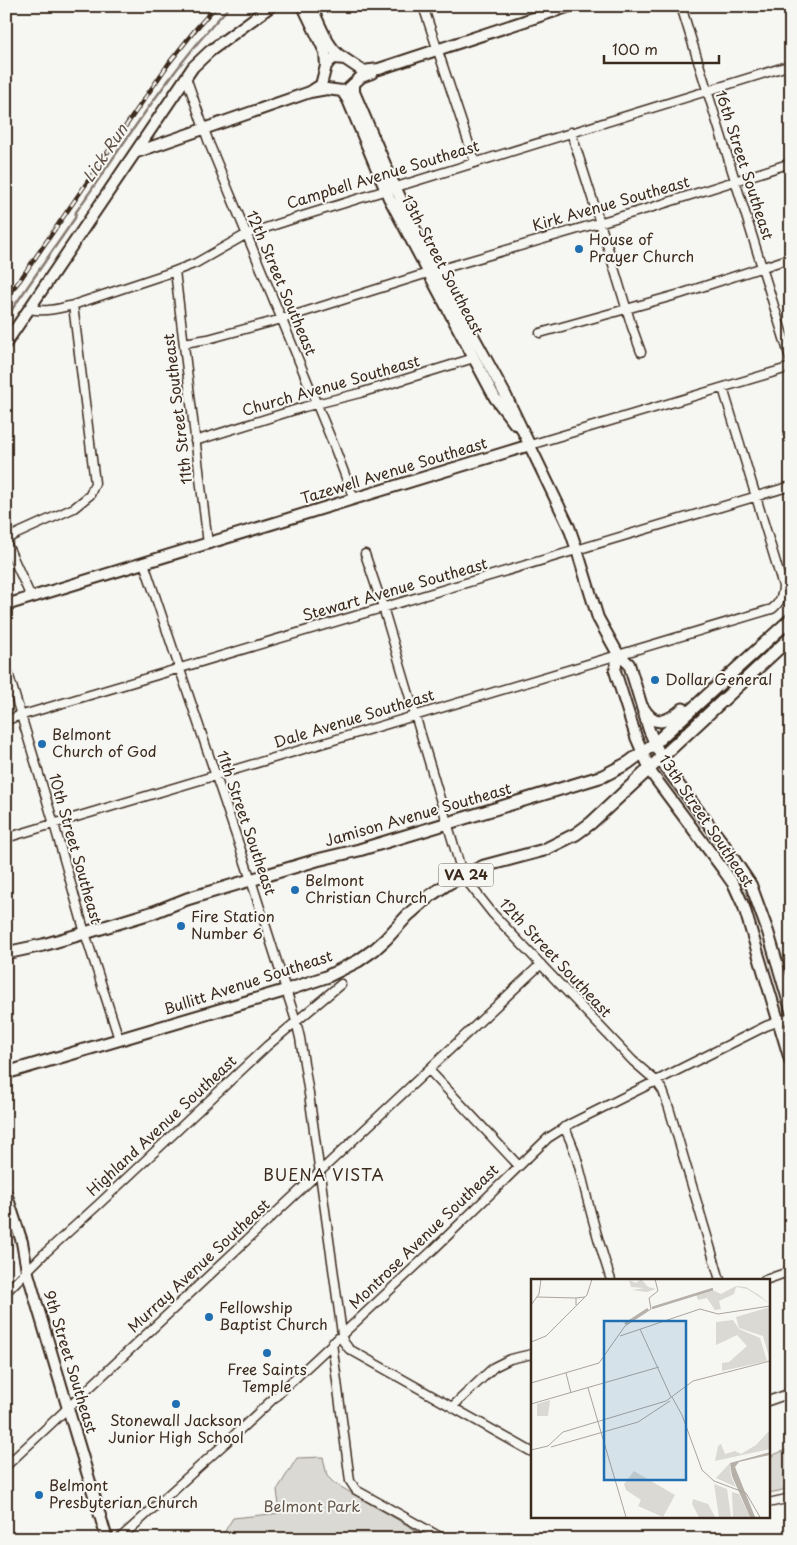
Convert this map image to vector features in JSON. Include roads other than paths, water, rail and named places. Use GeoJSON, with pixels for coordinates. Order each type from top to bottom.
{"type":"FeatureCollection","features":[{"type":"Feature","properties":{"kind":"main road","name":"Jamison Avenue Southeast"},"geometry":{"type":"LineString","coordinates":[[6,954],[85,933],[317,860],[360,850],[604,776],[643,753],[655,743],[791,619]]}},
{"type":"Feature","properties":{"kind":"main road","name":"VA 24"},"geometry":{"type":"LineString","coordinates":[[650,768],[791,637]]}},
{"type":"Feature","properties":{"kind":"main road"},"geometry":{"type":"LineString","coordinates":[[642,708],[650,718],[665,721],[675,716],[691,701],[710,694]]}},
{"type":"Feature","properties":{"kind":"main road","name":"Bullitt Avenue Southeast"},"geometry":{"type":"LineString","coordinates":[[6,1073],[326,977],[358,961],[375,949],[431,895],[449,882],[484,866],[544,850],[576,834],[650,768]]}},
{"type":"Feature","properties":{"kind":"street"},"geometry":{"type":"LineString","coordinates":[[6,343],[193,67],[210,50],[271,6]]}},
{"type":"Feature","properties":{"kind":"street"},"geometry":{"type":"LineString","coordinates":[[303,6],[324,52],[327,84],[337,90]]}},
{"type":"Feature","properties":{"kind":"street"},"geometry":{"type":"LineString","coordinates":[[311,6],[334,52],[363,71],[379,69]]}},
{"type":"Feature","properties":{"kind":"street"},"geometry":{"type":"LineString","coordinates":[[424,6],[475,162]]}},
{"type":"Feature","properties":{"kind":"street"},"geometry":{"type":"LineString","coordinates":[[137,152],[310,92],[327,88],[337,90],[351,88],[361,77],[379,69],[570,6]]}},
{"type":"Feature","properties":{"kind":"street","name":"16th Street Southeast"},"geometry":{"type":"LineString","coordinates":[[681,6],[791,361]]}},
{"type":"Feature","properties":{"kind":"street"},"geometry":{"type":"LineString","coordinates":[[310,92],[321,85],[325,70],[334,58],[350,61],[357,69],[355,83]]}},
{"type":"Feature","properties":{"kind":"street","name":"Campbell Avenue Southeast"},"geometry":{"type":"LineString","coordinates":[[29,309],[46,311],[73,305],[175,271],[196,262],[247,234],[390,188],[791,65]]}},
{"type":"Feature","properties":{"kind":"street","name":"12th Street Southeast"},"geometry":{"type":"LineString","coordinates":[[186,78],[208,142],[317,404],[354,499]]}},
{"type":"Feature","properties":{"kind":"street","name":"13th Street Southeast"},"geometry":{"type":"LineString","coordinates":[[355,83],[356,96],[390,188]]}},
{"type":"Feature","properties":{"kind":"street","name":"13th Street Southeast"},"geometry":{"type":"LineString","coordinates":[[337,90],[348,100],[495,398],[530,445]]}},
{"type":"Feature","properties":{"kind":"street"},"geometry":{"type":"LineString","coordinates":[[571,132],[641,352]]}},
{"type":"Feature","properties":{"kind":"street","name":"Kirk Avenue Southeast"},"geometry":{"type":"LineString","coordinates":[[184,343],[208,339],[282,319],[433,271],[735,181],[791,162]]}},
{"type":"Feature","properties":{"kind":"street"},"geometry":{"type":"LineString","coordinates":[[540,333],[680,294],[791,258]]}},
{"type":"Feature","properties":{"kind":"street","name":"11th Street Southeast"},"geometry":{"type":"LineString","coordinates":[[175,271],[208,544]]}},
{"type":"Feature","properties":{"kind":"street","name":"13th Street Southeast"},"geometry":{"type":"LineString","coordinates":[[433,271],[506,394],[530,445],[568,527],[598,618],[618,654],[629,664],[649,730],[666,768],[724,843],[751,886],[768,932],[791,1010]]}},
{"type":"Feature","properties":{"kind":"street"},"geometry":{"type":"LineString","coordinates":[[31,598],[6,542],[12,536],[74,508],[90,495],[95,483],[73,305]]}},
{"type":"Feature","properties":{"kind":"street","name":"Church Avenue Southeast"},"geometry":{"type":"LineString","coordinates":[[195,440],[474,358]]}},
{"type":"Feature","properties":{"kind":"street","name":"Tazewell Avenue Southeast"},"geometry":{"type":"LineString","coordinates":[[6,605],[791,367]]}},
{"type":"Feature","properties":{"kind":"street"},"geometry":{"type":"LineString","coordinates":[[723,388],[755,496]]}},
{"type":"Feature","properties":{"kind":"street","name":"Stewart Avenue Southeast"},"geometry":{"type":"LineString","coordinates":[[6,720],[791,486]]}},
{"type":"Feature","properties":{"kind":"street","name":"Dale Avenue Southeast"},"geometry":{"type":"LineString","coordinates":[[6,838],[768,610],[776,605],[780,599],[783,586],[755,496]]}},
{"type":"Feature","properties":{"kind":"street","name":"12th Street Southeast"},"geometry":{"type":"LineString","coordinates":[[365,554],[416,716],[463,876],[493,914],[633,1061],[656,1081],[663,1091],[720,1279]]}},
{"type":"Feature","properties":{"kind":"street","name":"11th Street Southeast"},"geometry":{"type":"LineString","coordinates":[[144,563],[251,880],[296,1021],[302,1047],[342,1334]]}},
{"type":"Feature","properties":{"kind":"street","name":"13th Street Southeast"},"geometry":{"type":"LineString","coordinates":[[618,654],[615,671],[636,738],[652,774],[734,885],[744,907],[791,1063]]}},
{"type":"Feature","properties":{"kind":"street","name":"10th Street Southeast"},"geometry":{"type":"LineString","coordinates":[[6,666],[85,933],[119,1039]]}},
{"type":"Feature","properties":{"kind":"street","name":"Murray Avenue Southeast"},"geometry":{"type":"LineString","coordinates":[[6,1466],[541,964]]}},
{"type":"Feature","properties":{"kind":"street","name":"Highland Avenue Southeast"},"geometry":{"type":"LineString","coordinates":[[6,1292],[27,1270],[267,1046],[341,984]]}},
{"type":"Feature","properties":{"kind":"street","name":"Montrose Avenue Southeast"},"geometry":{"type":"LineString","coordinates":[[119,1539],[231,1438],[434,1249],[537,1148],[564,1128],[766,1026],[791,1018]]}},
{"type":"Feature","properties":{"kind":"street"},"geometry":{"type":"LineString","coordinates":[[429,1070],[519,1166]]}},
{"type":"Feature","properties":{"kind":"street"},"geometry":{"type":"LineString","coordinates":[[564,1128],[570,1138],[611,1279]]}},
{"type":"Feature","properties":{"kind":"street","name":"9th Street Southeast"},"geometry":{"type":"LineString","coordinates":[[7,1196],[22,1242],[27,1270],[107,1539]]}},
{"type":"Feature","properties":{"kind":"street"},"geometry":{"type":"LineString","coordinates":[[768,1279],[791,1271]]}},
{"type":"Feature","properties":{"kind":"street"},"geometry":{"type":"LineString","coordinates":[[342,1334],[349,1349],[531,1451]]}},
{"type":"Feature","properties":{"kind":"street"},"geometry":{"type":"LineString","coordinates":[[332,1343],[350,1481],[356,1490],[444,1539]]}},
{"type":"Feature","properties":{"kind":"street"},"geometry":{"type":"LineString","coordinates":[[452,1407],[501,1362],[531,1354]]}},
{"type":"Feature","properties":{"kind":"street"},"geometry":{"type":"LineString","coordinates":[[770,1400],[791,1393]]}},
{"type":"Feature","properties":{"kind":"street"},"geometry":{"type":"LineString","coordinates":[[770,1503],[791,1498]]}},
{"type":"Feature","properties":{"kind":"waterway","name":"Lick Run"},"geometry":{"type":"LineString","coordinates":[[6,318],[149,106],[208,30],[230,6]]}},
{"type":"Feature","properties":{"kind":"railway"},"geometry":{"type":"LineString","coordinates":[[6,297],[20,280],[169,63],[216,6]]}},
{"type":"Feature","properties":{"kind":"place","name":"House of Prayer Church"},"geometry":{"type":"Point","coordinates":[579,249]}},
{"type":"Feature","properties":{"kind":"place","name":"Dollar General"},"geometry":{"type":"Point","coordinates":[655,680]}},
{"type":"Feature","properties":{"kind":"place","name":"Belmont Church of God"},"geometry":{"type":"Point","coordinates":[42,744]}},
{"type":"Feature","properties":{"kind":"place","name":"Belmont Christian Church"},"geometry":{"type":"Point","coordinates":[295,890]}},
{"type":"Feature","properties":{"kind":"place","name":"Fire Station Number 6"},"geometry":{"type":"Point","coordinates":[181,926]}},
{"type":"Feature","properties":{"kind":"place","name":"Fellowship Baptist Church"},"geometry":{"type":"Point","coordinates":[209,1317]}},
{"type":"Feature","properties":{"kind":"place","name":"Free Saints Temple"},"geometry":{"type":"Point","coordinates":[267,1353]}},
{"type":"Feature","properties":{"kind":"place","name":"Stonewall Jackson Junior High School"},"geometry":{"type":"Point","coordinates":[176,1404]}},
{"type":"Feature","properties":{"kind":"place","name":"Belmont Presbyterian Church"},"geometry":{"type":"Point","coordinates":[39,1495]}},
{"type":"Feature","properties":{"kind":"district","name":"BUENA VISTA"},"geometry":{"type":"Point","coordinates":[324,1175]}},
{"type":"Feature","properties":{"kind":"park label","name":"Belmont Park"},"geometry":{"type":"Point","coordinates":[312,1507]}}]}
